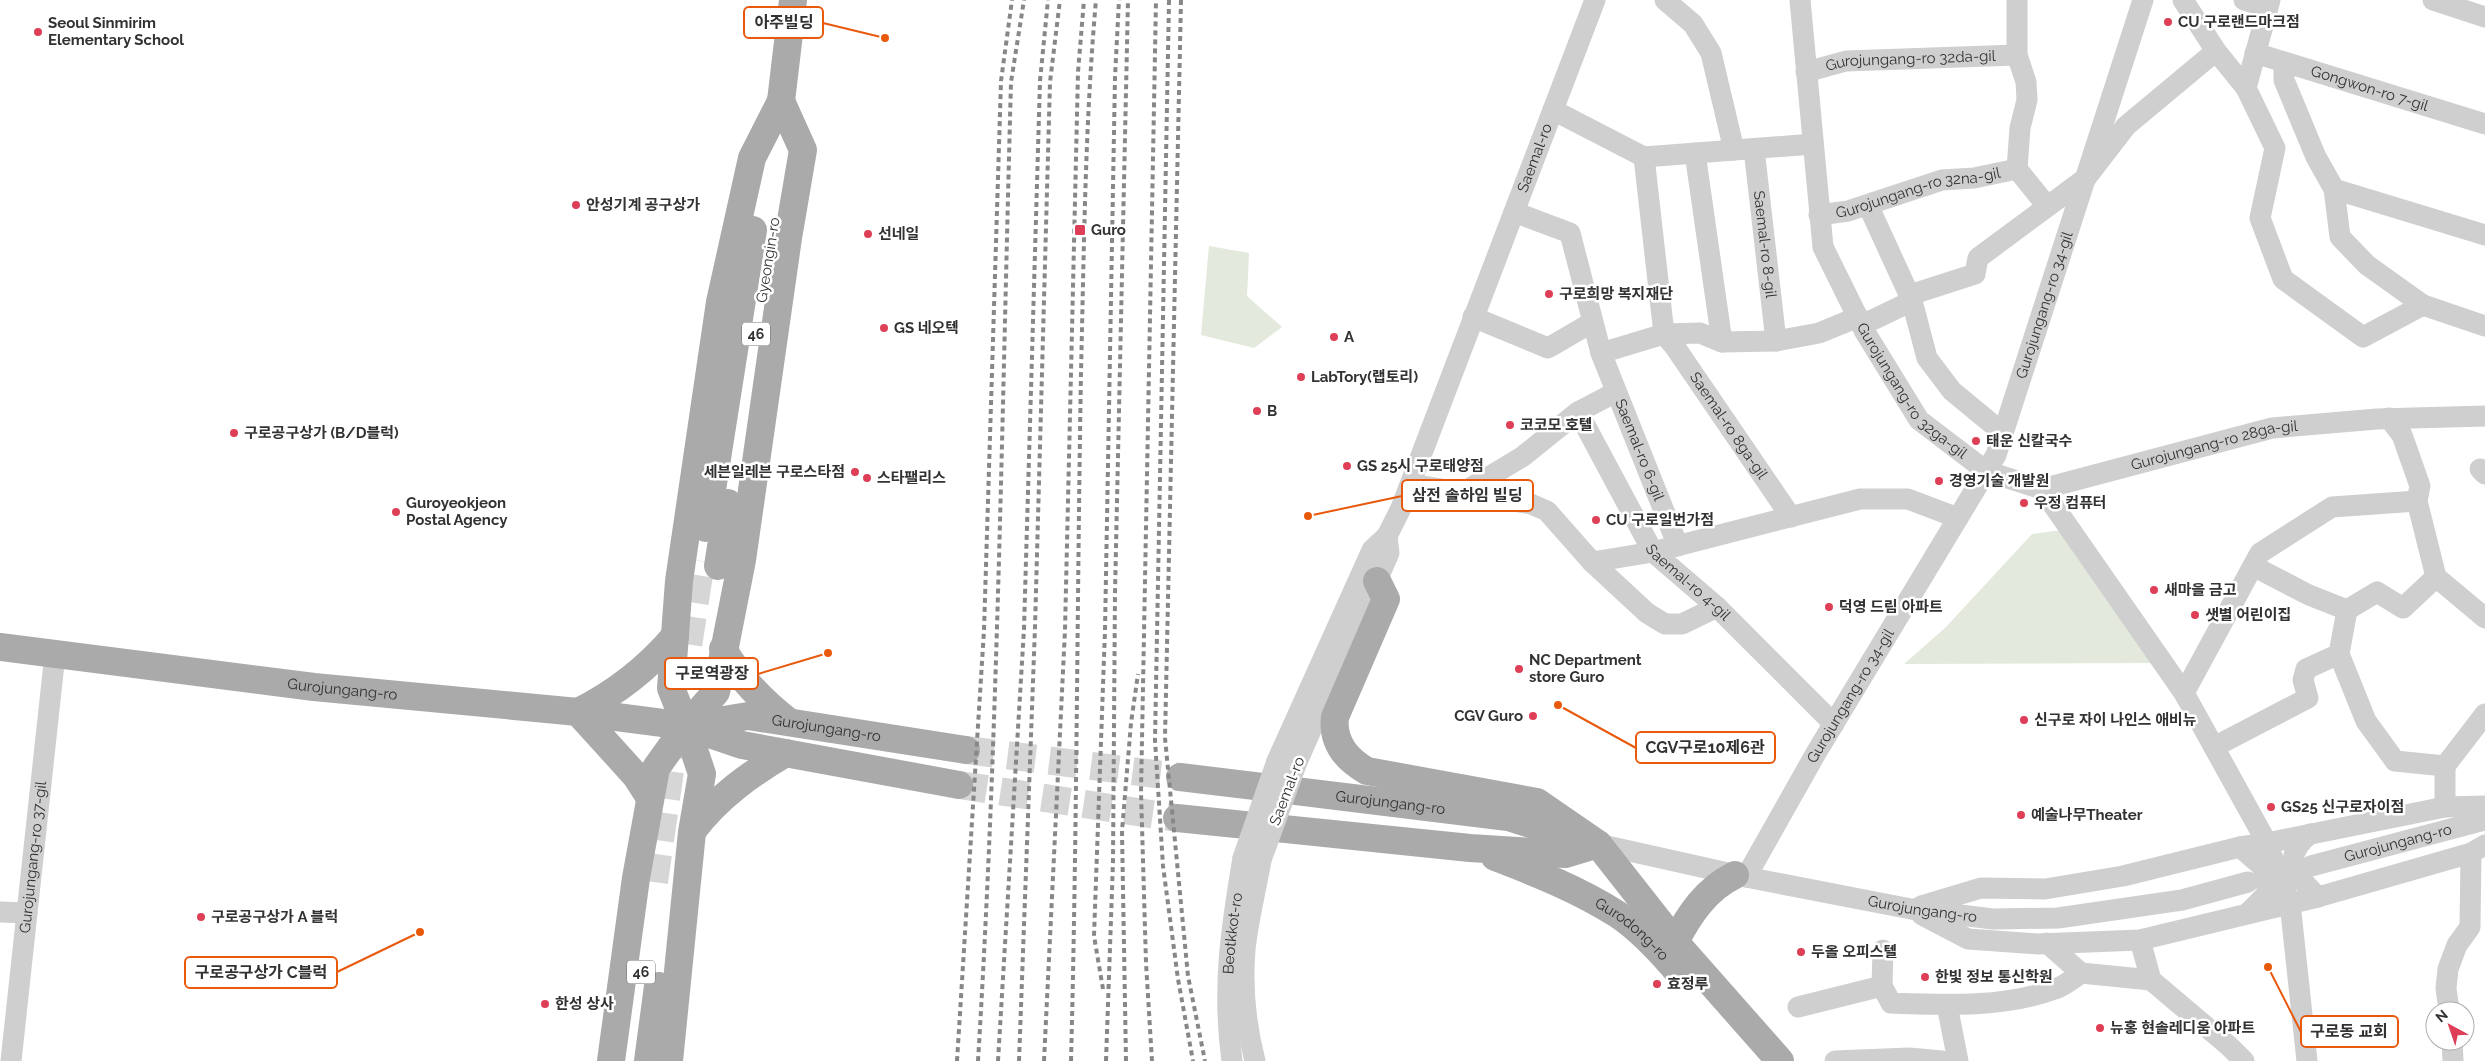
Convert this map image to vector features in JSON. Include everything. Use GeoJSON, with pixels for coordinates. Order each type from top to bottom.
{"type":"FeatureCollection","features":[{"type":"Feature","properties":{"kind":"main road","name":"Gyeongin-ro"},"geometry":{"type":"LineString","coordinates":[[709,563],[784,164],[781,101],[793,0]]}},
{"type":"Feature","properties":{"kind":"main road"},"geometry":{"type":"LineString","coordinates":[[611,1061],[636,878],[656,768],[686,726],[716,692],[742,560],[788,238],[803,150],[781,101]]}},
{"type":"Feature","properties":{"kind":"main road"},"geometry":{"type":"LineString","coordinates":[[669,1061],[692,832],[702,774],[671,688],[679,581],[720,302],[752,158],[781,101]]}},
{"type":"Feature","properties":{"kind":"main road","name":"Gurodong-ro"},"geometry":{"type":"LineString","coordinates":[[1377,581],[1386,599],[1335,717],[1335,735],[1347,756],[1367,771],[1537,802],[1598,844],[1662,936],[1756,1061]]}},
{"type":"Feature","properties":{"kind":"main road"},"geometry":{"type":"LineString","coordinates":[[650,798],[636,776],[578,712],[598,702],[638,675],[653,662],[675,636]]}},
{"type":"Feature","properties":{"kind":"main road","name":"Gurojungang-ro"},"geometry":{"type":"LineString","coordinates":[[0,647],[314,687],[578,712],[686,726],[742,745],[959,785]]}},
{"type":"Feature","properties":{"kind":"main road"},"geometry":{"type":"LineString","coordinates":[[723,649],[734,667],[759,697],[790,723]]}},
{"type":"Feature","properties":{"kind":"main road","name":"Gurojungang-ro"},"geometry":{"type":"LineString","coordinates":[[686,726],[748,716],[966,750]]}},
{"type":"Feature","properties":{"kind":"main road"},"geometry":{"type":"LineString","coordinates":[[692,832],[708,810],[727,793],[752,773],[786,753]]}},
{"type":"Feature","properties":{"kind":"main road","name":"Gurojungang-ro"},"geometry":{"type":"LineString","coordinates":[[1180,777],[1508,818],[1598,844]]}},
{"type":"Feature","properties":{"kind":"main road","name":"Gurojungang-ro"},"geometry":{"type":"LineString","coordinates":[[1177,818],[1470,848],[1565,854],[1598,844]]}},
{"type":"Feature","properties":{"kind":"main road","name":"Gurodong-ro"},"geometry":{"type":"LineString","coordinates":[[1470,848],[1545,877],[1662,936],[1780,1061]]}},
{"type":"Feature","properties":{"kind":"main road"},"geometry":{"type":"LineString","coordinates":[[1662,936],[1697,906],[1710,892],[1740,876]]}},
{"type":"Feature","properties":{"kind":"main road","name":"46"},"geometry":{"type":"LineString","coordinates":[[628,1061],[662,884],[648,1061]]}},
{"type":"Feature","properties":{"kind":"street","name":"Saemal-ro"},"geometry":{"type":"LineString","coordinates":[[1255,1061],[1250,1043],[1245,951],[1252,859],[1287,762],[1372,550],[1386,536],[1411,484],[1595,0]]}},
{"type":"Feature","properties":{"kind":"street"},"geometry":{"type":"LineString","coordinates":[[1665,0],[1693,24],[1711,53],[1744,149]]}},
{"type":"Feature","properties":{"kind":"street","name":"Gurojungang-ro 32ga-gil"},"geometry":{"type":"LineString","coordinates":[[1800,0],[1823,247],[1860,321],[1919,420],[1986,471],[2042,490]]}},
{"type":"Feature","properties":{"kind":"street","name":"Gurojungang-ro 32na-gil"},"geometry":{"type":"LineString","coordinates":[[2016,0],[2017,55],[2026,82],[2027,100],[2020,128],[2017,169],[2047,206]]}},
{"type":"Feature","properties":{"kind":"street","name":"Gurojungang-ro 34-gil"},"geometry":{"type":"LineString","coordinates":[[1740,876],[1996,455],[2143,0]]}},
{"type":"Feature","properties":{"kind":"street"},"geometry":{"type":"LineString","coordinates":[[2183,0],[2216,51],[2246,88],[2275,148],[2260,218],[2283,279],[2363,337],[2423,305]]}},
{"type":"Feature","properties":{"kind":"street"},"geometry":{"type":"LineString","coordinates":[[2244,0],[2269,4],[2246,88]]}},
{"type":"Feature","properties":{"kind":"street"},"geometry":{"type":"LineString","coordinates":[[2433,0],[2485,17]]}},
{"type":"Feature","properties":{"kind":"street","name":"Gurojungang-ro 34-gil"},"geometry":{"type":"LineString","coordinates":[[1860,321],[1912,301],[1916,293],[1974,274],[1978,258],[2086,178],[2126,126],[2216,51]]}},
{"type":"Feature","properties":{"kind":"street","name":"Gongwon-ro 7-gil"},"geometry":{"type":"LineString","coordinates":[[2255,53],[2485,124]]}},
{"type":"Feature","properties":{"kind":"street","name":"Gurojungang-ro 32da-gil"},"geometry":{"type":"LineString","coordinates":[[1806,72],[1846,61],[2017,55]]}},
{"type":"Feature","properties":{"kind":"street"},"geometry":{"type":"LineString","coordinates":[[2284,62],[2284,80],[2316,157],[2334,189],[2340,237],[2367,265],[2423,305],[2485,326]]}},
{"type":"Feature","properties":{"kind":"street"},"geometry":{"type":"LineString","coordinates":[[1553,110],[1644,157],[1812,144]]}},
{"type":"Feature","properties":{"kind":"street","name":"Saemal-ro 8-gil"},"geometry":{"type":"LineString","coordinates":[[1744,149],[1776,341]]}},
{"type":"Feature","properties":{"kind":"street"},"geometry":{"type":"LineString","coordinates":[[1696,153],[1722,342]]}},
{"type":"Feature","properties":{"kind":"street","name":"Saemal-ro 8ga-gil"},"geometry":{"type":"LineString","coordinates":[[1644,157],[1664,334],[1791,517]]}},
{"type":"Feature","properties":{"kind":"street","name":"Gurojungang-ro 32na-gil"},"geometry":{"type":"LineString","coordinates":[[1819,216],[1848,211],[1942,180],[1974,178],[2017,169]]}},
{"type":"Feature","properties":{"kind":"street"},"geometry":{"type":"LineString","coordinates":[[2334,189],[2485,235]]}},
{"type":"Feature","properties":{"kind":"street"},"geometry":{"type":"LineString","coordinates":[[1868,204],[1912,301],[1927,358],[1952,391],[2003,433]]}},
{"type":"Feature","properties":{"kind":"street","name":"Saemal-ro 6-gil"},"geometry":{"type":"LineString","coordinates":[[1514,212],[1570,233],[1591,323],[1601,353],[1678,546]]}},
{"type":"Feature","properties":{"kind":"street"},"geometry":{"type":"LineString","coordinates":[[1473,317],[1548,348],[1591,323]]}},
{"type":"Feature","properties":{"kind":"street"},"geometry":{"type":"LineString","coordinates":[[1601,353],[1632,342],[1664,334],[1700,333],[1722,342],[1776,341],[1819,333],[1860,321]]}},
{"type":"Feature","properties":{"kind":"street"},"geometry":{"type":"LineString","coordinates":[[1462,493],[1522,457],[1578,412],[1616,392]]}},
{"type":"Feature","properties":{"kind":"street","name":"Saemal-ro 4-gil"},"geometry":{"type":"LineString","coordinates":[[1578,412],[1653,552],[1718,607],[1834,724]]}},
{"type":"Feature","properties":{"kind":"street","name":"Gurojungang-ro 28ga-gil"},"geometry":{"type":"LineString","coordinates":[[2042,490],[2272,428],[2389,418],[2485,416]]}},
{"type":"Feature","properties":{"kind":"street"},"geometry":{"type":"LineString","coordinates":[[2389,418],[2402,435],[2420,486],[2417,501],[2436,578],[2485,618]]}},
{"type":"Feature","properties":{"kind":"street"},"geometry":{"type":"LineString","coordinates":[[1411,484],[1531,504],[1547,511],[1592,562],[1647,614],[1665,624],[1682,624],[1718,607]]}},
{"type":"Feature","properties":{"kind":"street"},"geometry":{"type":"LineString","coordinates":[[2042,490],[2184,693],[2267,843],[2290,903],[2307,1061]]}},
{"type":"Feature","properties":{"kind":"street"},"geometry":{"type":"LineString","coordinates":[[1592,562],[1653,552],[1860,499],[1908,500],[1958,518]]}},
{"type":"Feature","properties":{"kind":"street"},"geometry":{"type":"LineString","coordinates":[[2184,693],[2260,553],[2332,507],[2417,501]]}},
{"type":"Feature","properties":{"kind":"street","name":"Saemal-ro"},"geometry":{"type":"LineString","coordinates":[[1258,810],[1287,762],[1377,581],[1389,553],[1386,536]]}},
{"type":"Feature","properties":{"kind":"street"},"geometry":{"type":"LineString","coordinates":[[2253,566],[2308,595],[2347,610]]}},
{"type":"Feature","properties":{"kind":"street"},"geometry":{"type":"LineString","coordinates":[[2436,578],[2403,608],[2377,592],[2347,610],[2339,654],[2366,721],[2396,761],[2445,766]]}},
{"type":"Feature","properties":{"kind":"street","name":"Gurojungang-ro 37-gil"},"geometry":{"type":"LineString","coordinates":[[11,1061],[55,654]]}},
{"type":"Feature","properties":{"kind":"street"},"geometry":{"type":"LineString","coordinates":[[2214,747],[2308,698],[2303,680],[2306,669],[2339,654]]}},
{"type":"Feature","properties":{"kind":"street"},"geometry":{"type":"LineString","coordinates":[[2445,806],[2445,766],[2485,714]]}},
{"type":"Feature","properties":{"kind":"street"},"geometry":{"type":"LineString","coordinates":[[1911,909],[1981,888],[2045,889],[2123,876],[2240,847],[2445,806],[2485,806]]}},
{"type":"Feature","properties":{"kind":"street","name":"Beotkkot-ro"},"geometry":{"type":"LineString","coordinates":[[1232,1061],[1226,1004],[1230,931],[1252,859],[1258,810]]}},
{"type":"Feature","properties":{"kind":"street","name":"Gurojungang-ro"},"geometry":{"type":"LineString","coordinates":[[2311,866],[2485,820]]}},
{"type":"Feature","properties":{"kind":"street"},"geometry":{"type":"LineString","coordinates":[[2310,834],[2298,843],[2293,859],[2298,878],[2318,897]]}},
{"type":"Feature","properties":{"kind":"street","name":"Gurojungang-ro"},"geometry":{"type":"LineString","coordinates":[[1598,844],[1740,876],[1911,909],[1993,919],[2058,918],[2182,900],[2248,882]]}},
{"type":"Feature","properties":{"kind":"street"},"geometry":{"type":"LineString","coordinates":[[2240,847],[2263,867],[2268,893],[2248,913]]}},
{"type":"Feature","properties":{"kind":"street"},"geometry":{"type":"LineString","coordinates":[[1911,909],[1968,940],[2047,944],[2140,940],[2318,897],[2478,849],[2470,927],[2457,944],[2448,969],[2446,988],[2448,1001]]}},
{"type":"Feature","properties":{"kind":"street"},"geometry":{"type":"LineString","coordinates":[[0,912],[27,913]]}},
{"type":"Feature","properties":{"kind":"street"},"geometry":{"type":"LineString","coordinates":[[2140,940],[2151,980],[2244,1061]]}},
{"type":"Feature","properties":{"kind":"street"},"geometry":{"type":"LineString","coordinates":[[2047,944],[2082,974]]}},
{"type":"Feature","properties":{"kind":"street"},"geometry":{"type":"LineString","coordinates":[[1883,950],[1882,986],[1891,1003],[1947,1005],[2022,998],[2056,989],[2082,974],[2151,980]]}},
{"type":"Feature","properties":{"kind":"street"},"geometry":{"type":"LineString","coordinates":[[1798,1007],[1882,986]]}},
{"type":"Feature","properties":{"kind":"street"},"geometry":{"type":"LineString","coordinates":[[1947,1005],[1958,1061]]}},
{"type":"Feature","properties":{"kind":"street"},"geometry":{"type":"LineString","coordinates":[[0,1058],[4,1061]]}},
{"type":"Feature","properties":{"kind":"street"},"geometry":{"type":"LineString","coordinates":[[1835,1061],[1909,1058],[1942,1061]]}},
{"type":"Feature","properties":{"kind":"shaded area"},"geometry":{"type":"Polygon","coordinates":[[[1209,246],[1249,253],[1247,296],[1282,327],[1254,348],[1201,335],[1209,246]]]}},
{"type":"Feature","properties":{"kind":"shaded area"},"geometry":{"type":"Polygon","coordinates":[[[2062,530],[2155,663],[1904,664],[1946,627],[2032,534],[2062,530]]]}},
{"type":"Feature","properties":{"kind":"tunnel"},"geometry":{"type":"LineString","coordinates":[[682,686],[701,561]]}},
{"type":"Feature","properties":{"kind":"tunnel"},"geometry":{"type":"LineString","coordinates":[[654,882],[675,736]]}},
{"type":"Feature","properties":{"kind":"tunnel"},"geometry":{"type":"LineString","coordinates":[[966,750],[1180,777]]}},
{"type":"Feature","properties":{"kind":"tunnel"},"geometry":{"type":"LineString","coordinates":[[959,785],[1177,818]]}},
{"type":"Feature","properties":{"kind":"railway"},"geometry":{"type":"LineString","coordinates":[[957,1061],[984,630],[1001,81],[1012,0]]}},
{"type":"Feature","properties":{"kind":"railway"},"geometry":{"type":"LineString","coordinates":[[978,1061],[995,694],[1011,82],[1024,0]]}},
{"type":"Feature","properties":{"kind":"railway"},"geometry":{"type":"LineString","coordinates":[[998,1061],[1024,629],[1040,81],[1048,0]]}},
{"type":"Feature","properties":{"kind":"railway"},"geometry":{"type":"LineString","coordinates":[[1019,1061],[1035,627],[1050,82],[1060,0]]}},
{"type":"Feature","properties":{"kind":"railway"},"geometry":{"type":"LineString","coordinates":[[1044,1061],[1065,630],[1078,72],[1084,0]]}},
{"type":"Feature","properties":{"kind":"railway"},"geometry":{"type":"LineString","coordinates":[[1071,1061],[1083,280],[1087,140],[1096,0]]}},
{"type":"Feature","properties":{"kind":"railway"},"geometry":{"type":"LineString","coordinates":[[1103,989],[1094,936],[1105,630],[1115,77],[1119,0]]}},
{"type":"Feature","properties":{"kind":"railway"},"geometry":{"type":"LineString","coordinates":[[1106,1061],[1113,862],[1115,593],[1128,0]]}},
{"type":"Feature","properties":{"kind":"railway"},"geometry":{"type":"LineString","coordinates":[[1152,1061],[1146,963],[1141,792],[1156,0]]}},
{"type":"Feature","properties":{"kind":"railway"},"geometry":{"type":"LineString","coordinates":[[1169,0],[1155,740],[1163,866],[1178,979],[1193,1061]]}},
{"type":"Feature","properties":{"kind":"railway"},"geometry":{"type":"LineString","coordinates":[[1181,0],[1165,738],[1188,976],[1205,1061]]}},
{"type":"Feature","properties":{"kind":"railway"},"geometry":{"type":"LineString","coordinates":[[1126,1061],[1122,831],[1131,723],[1138,674]]}},
{"type":"Feature","properties":{"kind":"place","name":"CU 구로랜드마크점"},"geometry":{"type":"Point","coordinates":[2168,22]}},
{"type":"Feature","properties":{"kind":"place","name":"Seoul Sinmirim Elementary School"},"geometry":{"type":"Point","coordinates":[38,32]}},
{"type":"Feature","properties":{"kind":"place","name":"아주빌딩"},"geometry":{"type":"Point","coordinates":[885,38]}},
{"type":"Feature","properties":{"kind":"place","name":"안성기계 공구상가"},"geometry":{"type":"Point","coordinates":[576,205]}},
{"type":"Feature","properties":{"kind":"place","name":"Guro"},"geometry":{"type":"Point","coordinates":[1080,230]}},
{"type":"Feature","properties":{"kind":"place","name":"선네일"},"geometry":{"type":"Point","coordinates":[868,234]}},
{"type":"Feature","properties":{"kind":"place","name":"구로희망 복지재단"},"geometry":{"type":"Point","coordinates":[1549,294]}},
{"type":"Feature","properties":{"kind":"place","name":"GS 네오텍"},"geometry":{"type":"Point","coordinates":[884,328]}},
{"type":"Feature","properties":{"kind":"place","name":"A"},"geometry":{"type":"Point","coordinates":[1334,337]}},
{"type":"Feature","properties":{"kind":"place","name":"LabTory(랩토리)"},"geometry":{"type":"Point","coordinates":[1301,377]}},
{"type":"Feature","properties":{"kind":"place","name":"B"},"geometry":{"type":"Point","coordinates":[1257,411]}},
{"type":"Feature","properties":{"kind":"place","name":"코코모 호텔"},"geometry":{"type":"Point","coordinates":[1510,425]}},
{"type":"Feature","properties":{"kind":"place","name":"구로공구상가 (B/D블럭)"},"geometry":{"type":"Point","coordinates":[234,433]}},
{"type":"Feature","properties":{"kind":"place","name":"태운 신칼국수"},"geometry":{"type":"Point","coordinates":[1976,441]}},
{"type":"Feature","properties":{"kind":"place","name":"GS 25시 구로태양점"},"geometry":{"type":"Point","coordinates":[1347,466]}},
{"type":"Feature","properties":{"kind":"place","name":"세븐일레븐 구로스타점"},"geometry":{"type":"Point","coordinates":[855,472]}},
{"type":"Feature","properties":{"kind":"place","name":"스타팰리스"},"geometry":{"type":"Point","coordinates":[867,478]}},
{"type":"Feature","properties":{"kind":"place","name":"경영기술 개발원"},"geometry":{"type":"Point","coordinates":[1939,481]}},
{"type":"Feature","properties":{"kind":"place","name":"우정 컴퓨터"},"geometry":{"type":"Point","coordinates":[2024,503]}},
{"type":"Feature","properties":{"kind":"place","name":"Guroyeokjeon Postal Agency"},"geometry":{"type":"Point","coordinates":[396,512]}},
{"type":"Feature","properties":{"kind":"place","name":"삼전 솔하임 빌딩"},"geometry":{"type":"Point","coordinates":[1308,516]}},
{"type":"Feature","properties":{"kind":"place","name":"CU 구로일번가점"},"geometry":{"type":"Point","coordinates":[1596,520]}},
{"type":"Feature","properties":{"kind":"place","name":"새마을 금고"},"geometry":{"type":"Point","coordinates":[2154,590]}},
{"type":"Feature","properties":{"kind":"place","name":"덕영 드림 아파트"},"geometry":{"type":"Point","coordinates":[1829,607]}},
{"type":"Feature","properties":{"kind":"place","name":"샛별 어린이집"},"geometry":{"type":"Point","coordinates":[2195,615]}},
{"type":"Feature","properties":{"kind":"place","name":"구로역광장"},"geometry":{"type":"Point","coordinates":[828,653]}},
{"type":"Feature","properties":{"kind":"place","name":"NC Department store Guro"},"geometry":{"type":"Point","coordinates":[1519,669]}},
{"type":"Feature","properties":{"kind":"place","name":"CGV구로10제6관"},"geometry":{"type":"Point","coordinates":[1558,705]}},
{"type":"Feature","properties":{"kind":"place","name":"CGV Guro"},"geometry":{"type":"Point","coordinates":[1533,716]}},
{"type":"Feature","properties":{"kind":"place","name":"신구로 자이 나인스 애비뉴"},"geometry":{"type":"Point","coordinates":[2024,720]}},
{"type":"Feature","properties":{"kind":"place","name":"GS25 신구로자이점"},"geometry":{"type":"Point","coordinates":[2271,807]}},
{"type":"Feature","properties":{"kind":"place","name":"예술나무Theater"},"geometry":{"type":"Point","coordinates":[2021,815]}},
{"type":"Feature","properties":{"kind":"place","name":"구로공구상가 A 블럭"},"geometry":{"type":"Point","coordinates":[201,917]}},
{"type":"Feature","properties":{"kind":"place","name":"구로공구상가 C블럭"},"geometry":{"type":"Point","coordinates":[420,932]}},
{"type":"Feature","properties":{"kind":"place","name":"두올 오피스텔"},"geometry":{"type":"Point","coordinates":[1801,952]}},
{"type":"Feature","properties":{"kind":"place","name":"구로동 교회"},"geometry":{"type":"Point","coordinates":[2268,967]}},
{"type":"Feature","properties":{"kind":"place","name":"한빛 정보 통신학원"},"geometry":{"type":"Point","coordinates":[1925,977]}},
{"type":"Feature","properties":{"kind":"place","name":"효정루"},"geometry":{"type":"Point","coordinates":[1657,984]}},
{"type":"Feature","properties":{"kind":"place","name":"한성 상사"},"geometry":{"type":"Point","coordinates":[545,1004]}},
{"type":"Feature","properties":{"kind":"place","name":"뉴홍 현솔레디움 아파트"},"geometry":{"type":"Point","coordinates":[2100,1028]}}]}
